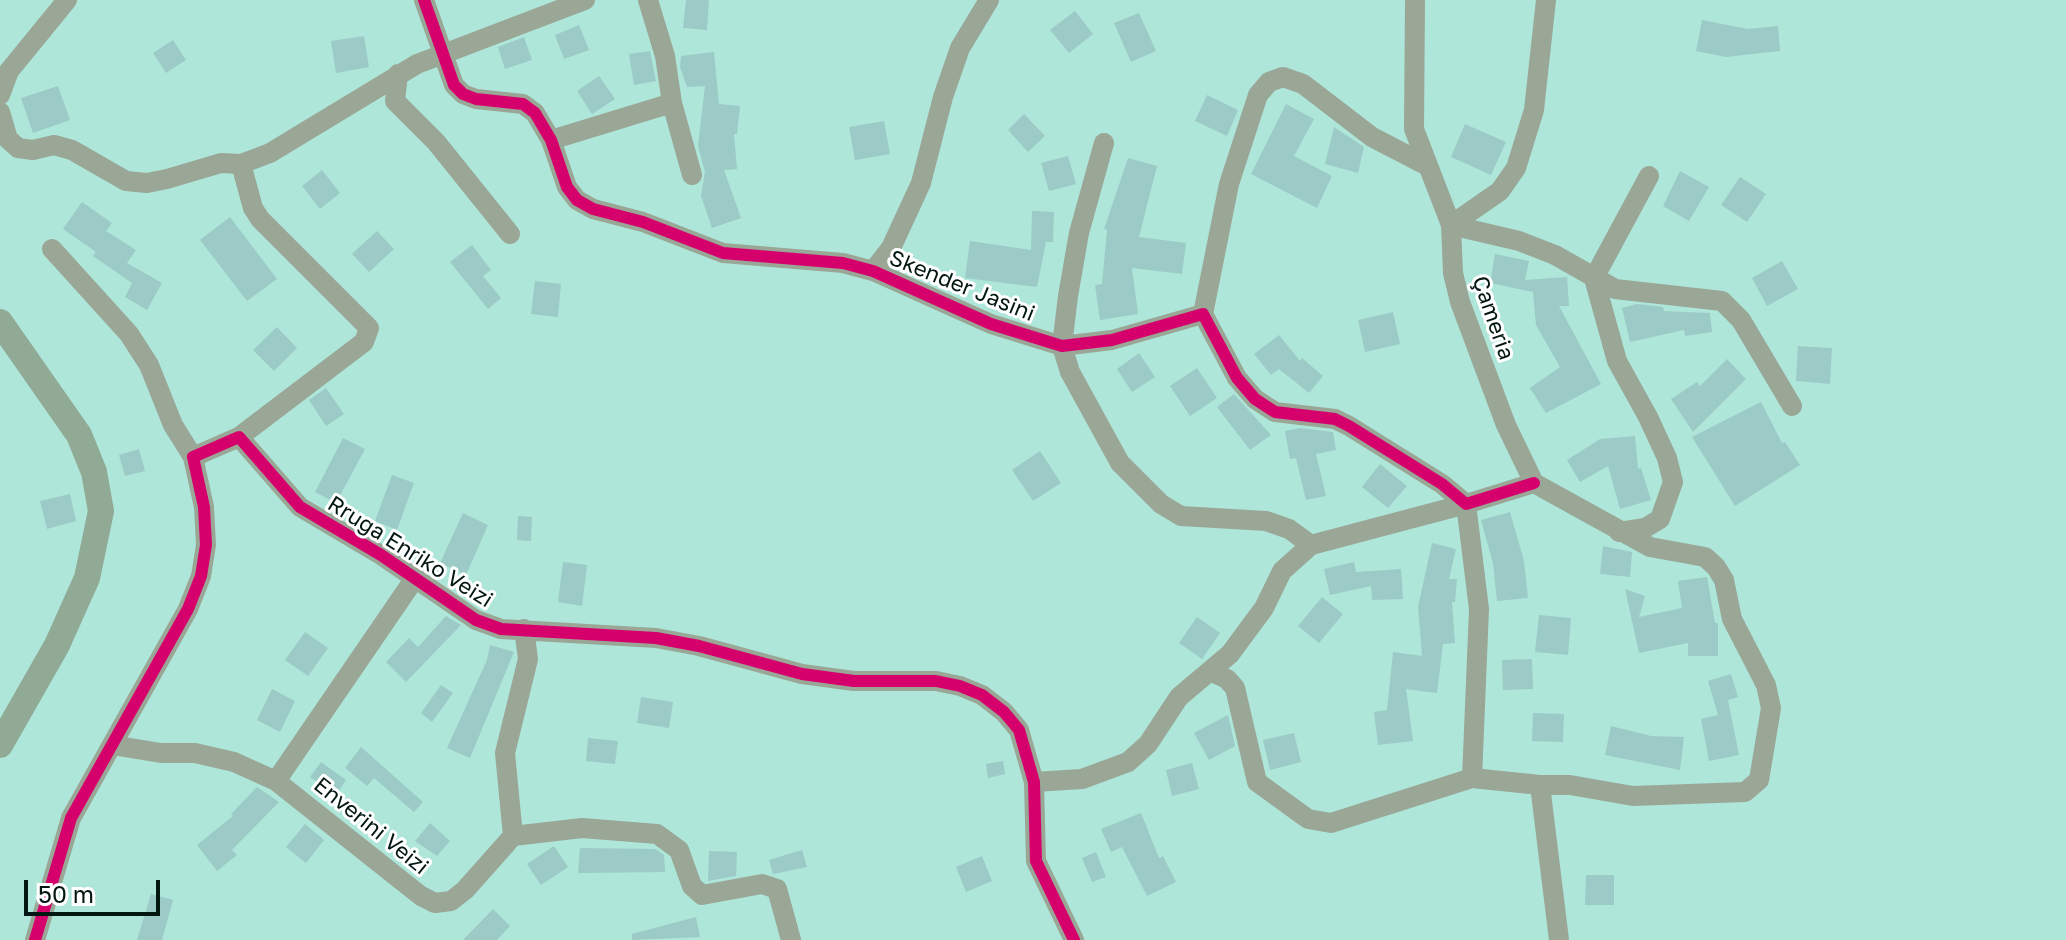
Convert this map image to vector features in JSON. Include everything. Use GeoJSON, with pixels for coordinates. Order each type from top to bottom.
{"type":"FeatureCollection","features":[{"type":"Feature","properties":{"kind":"main road"},"geometry":{"type":"LineString","coordinates":[[0,322],[79,435],[94,472],[101,511],[87,578],[57,645],[0,745]]}},
{"type":"Feature","properties":{"kind":"street"},"geometry":{"type":"LineString","coordinates":[[0,95],[9,71],[67,0]]}},
{"type":"Feature","properties":{"kind":"street","name":"Skender Jasini"},"geometry":{"type":"LineString","coordinates":[[424,0],[454,85],[463,94],[523,104],[535,113],[551,140],[567,187],[577,200],[593,209],[643,222],[723,253],[843,263],[873,271],[991,324],[1062,346],[1112,340],[1203,314]]}},
{"type":"Feature","properties":{"kind":"street"},"geometry":{"type":"LineString","coordinates":[[0,112],[8,139],[18,148],[33,150],[54,145],[72,150],[126,181],[147,183],[221,163],[241,164],[325,122],[375,86],[398,74],[585,0]]}},
{"type":"Feature","properties":{"kind":"street"},"geometry":{"type":"LineString","coordinates":[[648,0],[665,56],[672,103],[692,175]]}},
{"type":"Feature","properties":{"kind":"street"},"geometry":{"type":"LineString","coordinates":[[873,271],[891,248],[921,183],[943,97],[960,48],[989,0]]}},
{"type":"Feature","properties":{"kind":"street"},"geometry":{"type":"LineString","coordinates":[[1415,0],[1412,109],[1426,165],[1451,225]]}},
{"type":"Feature","properties":{"kind":"street"},"geometry":{"type":"LineString","coordinates":[[1451,225],[1500,191],[1516,168],[1534,110],[1546,0]]}},
{"type":"Feature","properties":{"kind":"street"},"geometry":{"type":"LineString","coordinates":[[395,101],[398,74]]}},
{"type":"Feature","properties":{"kind":"street"},"geometry":{"type":"LineString","coordinates":[[1426,165],[1372,137],[1303,84],[1283,77],[1269,82],[1258,95],[1229,184],[1203,314],[1237,378],[1255,399],[1275,412],[1335,419],[1456,493],[1466,504],[1479,609],[1472,778]]}},
{"type":"Feature","properties":{"kind":"street"},"geometry":{"type":"LineString","coordinates":[[375,86],[395,101],[436,142],[510,234]]}},
{"type":"Feature","properties":{"kind":"street"},"geometry":{"type":"LineString","coordinates":[[551,140],[672,103]]}},
{"type":"Feature","properties":{"kind":"street"},"geometry":{"type":"LineString","coordinates":[[1104,143],[1079,233],[1062,346],[1070,372],[1120,463],[1161,504],[1181,516],[1266,521],[1289,529],[1311,545]]}},
{"type":"Feature","properties":{"kind":"street"},"geometry":{"type":"LineString","coordinates":[[193,457],[239,437],[364,342],[369,328],[260,219],[253,208],[241,164]]}},
{"type":"Feature","properties":{"kind":"street"},"geometry":{"type":"LineString","coordinates":[[1619,532],[1645,528],[1660,519],[1673,482],[1661,444],[1613,350],[1594,278],[1649,176]]}},
{"type":"Feature","properties":{"kind":"street"},"geometry":{"type":"LineString","coordinates":[[1451,225],[1519,241],[1555,255],[1594,278],[1631,293],[1722,301],[1741,320],[1792,406]]}},
{"type":"Feature","properties":{"kind":"street","name":"Çameria"},"geometry":{"type":"LineString","coordinates":[[1451,225],[1453,273],[1460,302],[1506,425],[1534,483]]}},
{"type":"Feature","properties":{"kind":"street"},"geometry":{"type":"LineString","coordinates":[[35,940],[71,818],[188,609],[201,576],[206,545],[204,507],[193,457],[173,425],[149,365],[129,334],[52,249]]}},
{"type":"Feature","properties":{"kind":"street","name":"Rruga Enriko Veizi"},"geometry":{"type":"LineString","coordinates":[[239,437],[300,507],[476,620],[501,629],[656,638],[713,649],[802,674],[854,681],[936,681],[982,695],[1019,730],[1034,782],[1036,861],[1074,940]]}},
{"type":"Feature","properties":{"kind":"street"},"geometry":{"type":"LineString","coordinates":[[1034,782],[1082,779],[1128,762],[1148,744],[1179,697],[1212,672],[1264,608],[1282,571],[1311,545],[1534,483],[1650,547],[1705,557],[1724,580],[1737,630],[1770,696],[1759,780],[1745,792],[1633,796],[1570,785],[1472,778],[1331,823],[1308,819],[1257,782],[1235,688],[1227,679],[1212,672]]}},
{"type":"Feature","properties":{"kind":"street"},"geometry":{"type":"LineString","coordinates":[[276,781],[415,578]]}},
{"type":"Feature","properties":{"kind":"street"},"geometry":{"type":"LineString","coordinates":[[524,629],[528,659],[505,753],[513,836],[582,828],[657,834],[679,850],[692,886],[702,895],[762,884],[777,889],[791,940]]}},
{"type":"Feature","properties":{"kind":"street","name":"Enverini Veizi"},"geometry":{"type":"LineString","coordinates":[[112,745],[161,753],[195,753],[234,762],[276,781],[421,896],[435,903],[451,901],[465,890],[513,836]]}},
{"type":"Feature","properties":{"kind":"street"},"geometry":{"type":"LineString","coordinates":[[1540,785],[1559,940]]}},
{"type":"Feature","properties":{"kind":"building"},"geometry":{"type":"Polygon","coordinates":[[[686,0],[709,0],[707,30],[683,28],[686,0]]]}},
{"type":"Feature","properties":{"kind":"building"},"geometry":{"type":"Polygon","coordinates":[[[1075,11],[1093,34],[1069,53],[1050,30],[1075,11]]]}},
{"type":"Feature","properties":{"kind":"building"},"geometry":{"type":"Polygon","coordinates":[[[1139,13],[1156,51],[1131,62],[1114,23],[1139,13]]]}},
{"type":"Feature","properties":{"kind":"building"},"geometry":{"type":"Polygon","coordinates":[[[1702,20],[1748,29],[1778,26],[1780,51],[1726,57],[1696,51],[1702,20]]]}},
{"type":"Feature","properties":{"kind":"building"},"geometry":{"type":"Polygon","coordinates":[[[579,25],[589,50],[564,59],[555,35],[579,25]]]}},
{"type":"Feature","properties":{"kind":"building"},"geometry":{"type":"Polygon","coordinates":[[[364,36],[369,67],[336,73],[331,41],[364,36]]]}},
{"type":"Feature","properties":{"kind":"building"},"geometry":{"type":"Polygon","coordinates":[[[524,37],[532,60],[505,69],[498,47],[524,37]]]}},
{"type":"Feature","properties":{"kind":"building"},"geometry":{"type":"Polygon","coordinates":[[[173,40],[186,60],[166,73],[153,53],[173,40]]]}},
{"type":"Feature","properties":{"kind":"building"},"geometry":{"type":"Polygon","coordinates":[[[650,51],[656,81],[634,85],[629,54],[650,51]]]}},
{"type":"Feature","properties":{"kind":"building"},"geometry":{"type":"Polygon","coordinates":[[[714,52],[719,104],[740,106],[737,134],[734,134],[737,169],[724,170],[741,218],[712,228],[701,196],[705,172],[698,146],[705,86],[687,87],[680,67],[681,56],[714,52]]]}},
{"type":"Feature","properties":{"kind":"building"},"geometry":{"type":"Polygon","coordinates":[[[599,76],[615,99],[592,114],[577,91],[599,76]]]}},
{"type":"Feature","properties":{"kind":"building"},"geometry":{"type":"Polygon","coordinates":[[[58,86],[70,120],[33,133],[21,98],[58,86]]]}},
{"type":"Feature","properties":{"kind":"building"},"geometry":{"type":"Polygon","coordinates":[[[1207,95],[1238,110],[1227,136],[1195,121],[1207,95]]]}},
{"type":"Feature","properties":{"kind":"building"},"geometry":{"type":"Polygon","coordinates":[[[1286,104],[1314,119],[1294,156],[1332,176],[1317,208],[1251,174],[1286,104]]]}},
{"type":"Feature","properties":{"kind":"building"},"geometry":{"type":"Polygon","coordinates":[[[1024,114],[1045,136],[1028,152],[1008,130],[1024,114]]]}},
{"type":"Feature","properties":{"kind":"building"},"geometry":{"type":"Polygon","coordinates":[[[884,121],[890,154],[855,160],[849,127],[884,121]]]}},
{"type":"Feature","properties":{"kind":"building"},"geometry":{"type":"Polygon","coordinates":[[[1465,124],[1506,142],[1491,175],[1451,157],[1465,124]]]}},
{"type":"Feature","properties":{"kind":"building"},"geometry":{"type":"Polygon","coordinates":[[[1334,127],[1364,147],[1358,173],[1325,164],[1334,127]]]}},
{"type":"Feature","properties":{"kind":"building"},"geometry":{"type":"Polygon","coordinates":[[[1068,156],[1076,184],[1049,191],[1041,163],[1068,156]]]}},
{"type":"Feature","properties":{"kind":"building"},"geometry":{"type":"Polygon","coordinates":[[[1128,158],[1157,166],[1139,237],[1186,243],[1182,274],[1132,268],[1138,314],[1100,320],[1095,285],[1102,284],[1107,230],[1104,229],[1128,158]]]}},
{"type":"Feature","properties":{"kind":"building"},"geometry":{"type":"Polygon","coordinates":[[[322,170],[340,193],[320,209],[302,186],[322,170]]]}},
{"type":"Feature","properties":{"kind":"building"},"geometry":{"type":"Polygon","coordinates":[[[1680,171],[1709,187],[1689,221],[1663,206],[1680,171]]]}},
{"type":"Feature","properties":{"kind":"building"},"geometry":{"type":"Polygon","coordinates":[[[1740,177],[1766,194],[1747,222],[1721,205],[1740,177]]]}},
{"type":"Feature","properties":{"kind":"building"},"geometry":{"type":"Polygon","coordinates":[[[82,202],[112,223],[106,231],[136,250],[127,263],[162,283],[147,310],[125,297],[132,283],[93,256],[96,252],[63,229],[82,202]]]}},
{"type":"Feature","properties":{"kind":"building"},"geometry":{"type":"Polygon","coordinates":[[[1032,211],[1054,212],[1053,242],[1046,242],[1037,287],[965,278],[970,241],[1031,250],[1032,211]]]}},
{"type":"Feature","properties":{"kind":"building"},"geometry":{"type":"Polygon","coordinates":[[[230,217],[277,279],[247,301],[200,240],[230,217]]]}},
{"type":"Feature","properties":{"kind":"building"},"geometry":{"type":"Polygon","coordinates":[[[377,231],[394,249],[369,272],[352,254],[377,231]]]}},
{"type":"Feature","properties":{"kind":"building"},"geometry":{"type":"Polygon","coordinates":[[[472,245],[491,270],[483,276],[501,298],[488,309],[450,262],[472,245]]]}},
{"type":"Feature","properties":{"kind":"building"},"geometry":{"type":"Polygon","coordinates":[[[1495,254],[1529,261],[1525,280],[1567,277],[1569,306],[1559,306],[1601,384],[1546,413],[1530,388],[1560,367],[1536,325],[1533,292],[1490,283],[1495,254]]]}},
{"type":"Feature","properties":{"kind":"building"},"geometry":{"type":"Polygon","coordinates":[[[1782,261],[1798,289],[1767,306],[1752,278],[1782,261]]]}},
{"type":"Feature","properties":{"kind":"building"},"geometry":{"type":"Polygon","coordinates":[[[535,281],[561,284],[558,317],[531,314],[535,281]]]}},
{"type":"Feature","properties":{"kind":"building"},"geometry":{"type":"Polygon","coordinates":[[[1637,304],[1663,307],[1664,311],[1710,313],[1712,332],[1685,336],[1684,330],[1630,342],[1622,308],[1637,304]]]}},
{"type":"Feature","properties":{"kind":"building"},"geometry":{"type":"Polygon","coordinates":[[[1393,312],[1400,344],[1365,352],[1358,320],[1393,312]]]}},
{"type":"Feature","properties":{"kind":"building"},"geometry":{"type":"Polygon","coordinates":[[[277,327],[297,348],[274,371],[253,350],[277,327]]]}},
{"type":"Feature","properties":{"kind":"building"},"geometry":{"type":"Polygon","coordinates":[[[1279,335],[1300,361],[1302,358],[1323,376],[1309,393],[1279,369],[1271,375],[1254,354],[1279,335]]]}},
{"type":"Feature","properties":{"kind":"building"},"geometry":{"type":"Polygon","coordinates":[[[1798,346],[1832,348],[1830,384],[1796,381],[1798,346]]]}},
{"type":"Feature","properties":{"kind":"building"},"geometry":{"type":"Polygon","coordinates":[[[1139,353],[1155,377],[1132,392],[1117,369],[1139,353]]]}},
{"type":"Feature","properties":{"kind":"building"},"geometry":{"type":"Polygon","coordinates":[[[1727,359],[1746,379],[1693,432],[1671,399],[1697,382],[1700,386],[1727,359]]]}},
{"type":"Feature","properties":{"kind":"building"},"geometry":{"type":"Polygon","coordinates":[[[1197,368],[1217,398],[1190,416],[1170,386],[1197,368]]]}},
{"type":"Feature","properties":{"kind":"building"},"geometry":{"type":"Polygon","coordinates":[[[326,388],[344,414],[326,426],[309,400],[326,388]]]}},
{"type":"Feature","properties":{"kind":"building"},"geometry":{"type":"Polygon","coordinates":[[[1234,394],[1271,435],[1250,450],[1217,407],[1234,394]]]}},
{"type":"Feature","properties":{"kind":"building"},"geometry":{"type":"Polygon","coordinates":[[[1761,402],[1782,443],[1785,442],[1800,465],[1735,506],[1692,437],[1761,402]]]}},
{"type":"Feature","properties":{"kind":"building"},"geometry":{"type":"Polygon","coordinates":[[[1300,428],[1333,432],[1336,450],[1316,454],[1326,496],[1306,500],[1296,458],[1290,459],[1285,431],[1300,428]]]}},
{"type":"Feature","properties":{"kind":"building"},"geometry":{"type":"Polygon","coordinates":[[[1635,436],[1638,469],[1641,468],[1651,500],[1620,509],[1608,466],[1580,482],[1567,460],[1600,439],[1635,436]]]}},
{"type":"Feature","properties":{"kind":"building"},"geometry":{"type":"Polygon","coordinates":[[[343,438],[365,449],[336,503],[315,492],[343,438]]]}},
{"type":"Feature","properties":{"kind":"building"},"geometry":{"type":"Polygon","coordinates":[[[139,449],[145,471],[125,476],[119,455],[139,449]]]}},
{"type":"Feature","properties":{"kind":"building"},"geometry":{"type":"Polygon","coordinates":[[[1040,451],[1061,483],[1033,501],[1012,470],[1040,451]]]}},
{"type":"Feature","properties":{"kind":"building"},"geometry":{"type":"Polygon","coordinates":[[[1380,464],[1407,486],[1388,508],[1362,487],[1380,464]]]}},
{"type":"Feature","properties":{"kind":"building"},"geometry":{"type":"Polygon","coordinates":[[[392,475],[414,483],[397,530],[375,521],[392,475]]]}},
{"type":"Feature","properties":{"kind":"building"},"geometry":{"type":"Polygon","coordinates":[[[70,494],[76,521],[47,529],[40,501],[70,494]]]}},
{"type":"Feature","properties":{"kind":"building"},"geometry":{"type":"Polygon","coordinates":[[[1510,512],[1524,561],[1528,598],[1497,601],[1493,563],[1481,520],[1510,512]]]}},
{"type":"Feature","properties":{"kind":"building"},"geometry":{"type":"Polygon","coordinates":[[[463,513],[488,525],[466,575],[440,563],[463,513]]]}},
{"type":"Feature","properties":{"kind":"building"},"geometry":{"type":"Polygon","coordinates":[[[518,516],[532,517],[531,541],[517,540],[518,516]]]}},
{"type":"Feature","properties":{"kind":"building"},"geometry":{"type":"Polygon","coordinates":[[[1432,543],[1456,549],[1449,579],[1457,579],[1455,602],[1452,602],[1455,643],[1443,644],[1437,693],[1406,689],[1413,741],[1378,745],[1374,712],[1387,710],[1393,652],[1422,656],[1418,607],[1432,543]]]}},
{"type":"Feature","properties":{"kind":"building"},"geometry":{"type":"Polygon","coordinates":[[[1603,546],[1632,552],[1630,577],[1600,574],[1603,546]]]}},
{"type":"Feature","properties":{"kind":"building"},"geometry":{"type":"Polygon","coordinates":[[[563,562],[587,565],[582,606],[558,602],[563,562]]]}},
{"type":"Feature","properties":{"kind":"building"},"geometry":{"type":"Polygon","coordinates":[[[1354,562],[1356,572],[1401,569],[1403,599],[1372,600],[1371,586],[1330,595],[1324,569],[1354,562]]]}},
{"type":"Feature","properties":{"kind":"building"},"geometry":{"type":"Polygon","coordinates":[[[1707,577],[1715,623],[1718,623],[1718,656],[1688,656],[1688,643],[1639,653],[1625,589],[1645,596],[1639,617],[1682,608],[1678,581],[1707,577]]]}},
{"type":"Feature","properties":{"kind":"building"},"geometry":{"type":"Polygon","coordinates":[[[1322,597],[1343,614],[1319,643],[1298,626],[1322,597]]]}},
{"type":"Feature","properties":{"kind":"building"},"geometry":{"type":"Polygon","coordinates":[[[1539,615],[1571,618],[1568,655],[1535,652],[1539,615]]]}},
{"type":"Feature","properties":{"kind":"building"},"geometry":{"type":"Polygon","coordinates":[[[446,616],[461,625],[406,682],[386,662],[409,638],[418,647],[446,616]]]}},
{"type":"Feature","properties":{"kind":"building"},"geometry":{"type":"Polygon","coordinates":[[[1197,617],[1220,633],[1202,659],[1179,643],[1197,617]]]}},
{"type":"Feature","properties":{"kind":"building"},"geometry":{"type":"Polygon","coordinates":[[[305,632],[328,648],[308,676],[285,660],[305,632]]]}},
{"type":"Feature","properties":{"kind":"building"},"geometry":{"type":"Polygon","coordinates":[[[490,645],[514,652],[470,758],[447,748],[487,660],[490,645]]]}},
{"type":"Feature","properties":{"kind":"building"},"geometry":{"type":"Polygon","coordinates":[[[1532,659],[1533,689],[1503,690],[1502,660],[1532,659]]]}},
{"type":"Feature","properties":{"kind":"building"},"geometry":{"type":"Polygon","coordinates":[[[1731,674],[1738,697],[1728,700],[1739,755],[1709,761],[1701,719],[1718,715],[1708,681],[1731,674]]]}},
{"type":"Feature","properties":{"kind":"building"},"geometry":{"type":"Polygon","coordinates":[[[441,685],[453,693],[432,722],[421,713],[441,685]]]}},
{"type":"Feature","properties":{"kind":"building"},"geometry":{"type":"Polygon","coordinates":[[[272,689],[295,701],[280,732],[257,720],[272,689]]]}},
{"type":"Feature","properties":{"kind":"building"},"geometry":{"type":"Polygon","coordinates":[[[641,697],[673,702],[669,728],[637,723],[641,697]]]}},
{"type":"Feature","properties":{"kind":"building"},"geometry":{"type":"Polygon","coordinates":[[[1533,713],[1564,714],[1563,742],[1532,741],[1533,713]]]}},
{"type":"Feature","properties":{"kind":"building"},"geometry":{"type":"Polygon","coordinates":[[[1228,715],[1235,746],[1209,760],[1194,733],[1228,715]]]}},
{"type":"Feature","properties":{"kind":"building"},"geometry":{"type":"Polygon","coordinates":[[[1611,726],[1651,736],[1684,737],[1680,770],[1605,755],[1611,726]]]}},
{"type":"Feature","properties":{"kind":"building"},"geometry":{"type":"Polygon","coordinates":[[[1294,733],[1301,762],[1270,770],[1263,740],[1294,733]]]}},
{"type":"Feature","properties":{"kind":"building"},"geometry":{"type":"Polygon","coordinates":[[[588,738],[618,741],[615,764],[586,761],[588,738]]]}},
{"type":"Feature","properties":{"kind":"building"},"geometry":{"type":"Polygon","coordinates":[[[361,747],[423,802],[414,812],[374,778],[367,786],[345,768],[361,747]]]}},
{"type":"Feature","properties":{"kind":"building"},"geometry":{"type":"Polygon","coordinates":[[[1003,761],[1005,774],[988,778],[986,764],[1003,761]]]}},
{"type":"Feature","properties":{"kind":"building"},"geometry":{"type":"Polygon","coordinates":[[[321,762],[346,780],[336,795],[310,777],[321,762]]]}},
{"type":"Feature","properties":{"kind":"building"},"geometry":{"type":"Polygon","coordinates":[[[1192,763],[1199,789],[1172,796],[1166,770],[1192,763]]]}},
{"type":"Feature","properties":{"kind":"building"},"geometry":{"type":"Polygon","coordinates":[[[257,787],[279,802],[232,850],[237,855],[217,871],[197,845],[233,816],[231,814],[257,787]]]}},
{"type":"Feature","properties":{"kind":"building"},"geometry":{"type":"Polygon","coordinates":[[[1141,813],[1159,858],[1163,856],[1176,882],[1147,896],[1122,847],[1111,852],[1101,829],[1141,813]]]}},
{"type":"Feature","properties":{"kind":"building"},"geometry":{"type":"Polygon","coordinates":[[[430,823],[450,841],[437,856],[415,841],[430,823]]]}},
{"type":"Feature","properties":{"kind":"building"},"geometry":{"type":"Polygon","coordinates":[[[305,824],[324,840],[306,863],[286,847],[305,824]]]}},
{"type":"Feature","properties":{"kind":"building"},"geometry":{"type":"Polygon","coordinates":[[[554,846],[568,867],[541,885],[527,864],[554,846]]]}},
{"type":"Feature","properties":{"kind":"building"},"geometry":{"type":"Polygon","coordinates":[[[580,848],[655,849],[664,855],[665,872],[578,873],[580,848]]]}},
{"type":"Feature","properties":{"kind":"building"},"geometry":{"type":"Polygon","coordinates":[[[802,850],[807,867],[773,874],[769,860],[802,850]]]}},
{"type":"Feature","properties":{"kind":"building"},"geometry":{"type":"Polygon","coordinates":[[[709,851],[737,852],[736,876],[708,881],[709,851]]]}},
{"type":"Feature","properties":{"kind":"building"},"geometry":{"type":"Polygon","coordinates":[[[1096,852],[1106,877],[1092,882],[1082,858],[1096,852]]]}},
{"type":"Feature","properties":{"kind":"building"},"geometry":{"type":"Polygon","coordinates":[[[982,856],[992,881],[966,892],[956,867],[982,856]]]}},
{"type":"Feature","properties":{"kind":"building"},"geometry":{"type":"Polygon","coordinates":[[[1586,875],[1614,875],[1614,905],[1585,905],[1586,875]]]}},
{"type":"Feature","properties":{"kind":"building"},"geometry":{"type":"Polygon","coordinates":[[[151,894],[173,900],[162,940],[137,940],[151,894]]]}},
{"type":"Feature","properties":{"kind":"building"},"geometry":{"type":"Polygon","coordinates":[[[493,909],[510,926],[497,940],[463,940],[493,909]]]}},
{"type":"Feature","properties":{"kind":"building"},"geometry":{"type":"Polygon","coordinates":[[[696,917],[700,937],[632,940],[632,934],[696,917]]]}},
{"type":"Feature","properties":{"kind":"cycle path"},"geometry":{"type":"LineString","coordinates":[[424,0],[454,85],[463,94],[476,99],[523,104],[535,113],[551,140],[567,187],[577,200],[593,209],[643,222],[723,253],[843,263],[873,271],[991,324],[1062,346],[1112,340],[1203,314],[1237,378],[1255,399],[1275,412],[1335,419],[1442,484],[1466,504],[1534,483]]}},
{"type":"Feature","properties":{"kind":"cycle path"},"geometry":{"type":"LineString","coordinates":[[35,940],[71,818],[188,609],[201,576],[206,545],[204,507],[193,457],[239,437],[300,507],[381,555],[476,620],[501,629],[656,638],[699,646],[802,674],[854,681],[936,681],[982,695],[1004,712],[1019,730],[1034,782],[1036,861],[1074,940]]}}]}
